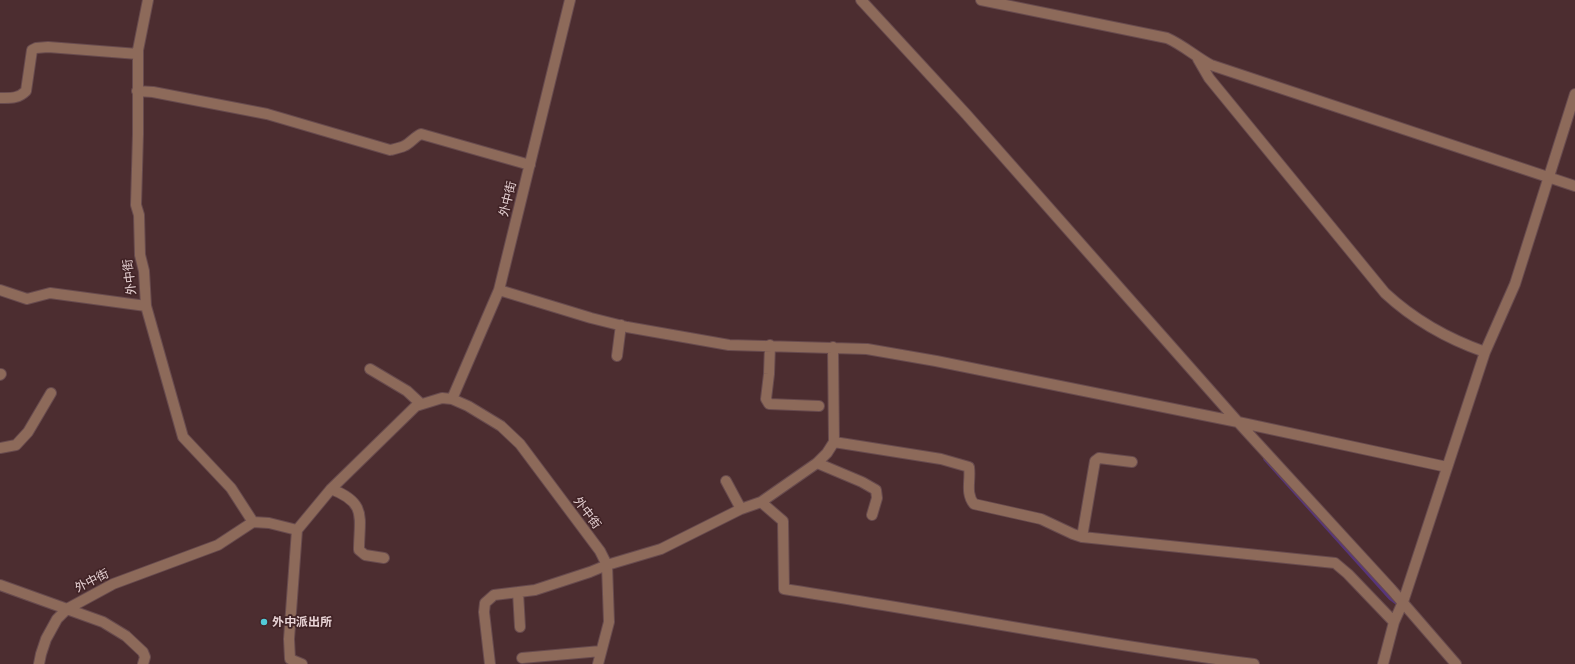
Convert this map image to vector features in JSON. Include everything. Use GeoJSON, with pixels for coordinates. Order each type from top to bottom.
{"type":"FeatureCollection","features":[{"type":"Feature","properties":{"kind":"street","name":"外中街"},"geometry":{"type":"LineString","coordinates":[[39,664],[46,639],[57,619],[67,609],[113,584],[218,545],[253,522],[231,488],[183,437],[146,306],[144,271],[140,255],[136,205],[138,54],[148,0]]}},
{"type":"Feature","properties":{"kind":"street","name":"外中街"},"geometry":{"type":"LineString","coordinates":[[452,399],[498,290],[570,0]]}},
{"type":"Feature","properties":{"kind":"street"},"geometry":{"type":"LineString","coordinates":[[861,0],[966,114],[1238,422],[1403,602],[1456,664]]}},
{"type":"Feature","properties":{"kind":"street"},"geometry":{"type":"LineString","coordinates":[[981,0],[1167,38],[1181,44],[1197,57],[1211,65],[1575,186]]}},
{"type":"Feature","properties":{"kind":"street"},"geometry":{"type":"LineString","coordinates":[[0,98],[14,98],[22,96],[26,91],[32,50],[36,48],[48,47],[138,54]]}},
{"type":"Feature","properties":{"kind":"street"},"geometry":{"type":"LineString","coordinates":[[1197,57],[1209,78],[1385,293],[1400,307],[1437,331],[1461,344],[1484,352]]}},
{"type":"Feature","properties":{"kind":"street"},"geometry":{"type":"LineString","coordinates":[[137,91],[153,92],[267,114],[390,150],[403,147],[413,138],[421,134],[530,165]]}},
{"type":"Feature","properties":{"kind":"street"},"geometry":{"type":"LineString","coordinates":[[1383,664],[1394,622],[1403,602],[1484,352],[1515,284],[1575,94]]}},
{"type":"Feature","properties":{"kind":"street"},"geometry":{"type":"LineString","coordinates":[[0,290],[27,299],[50,294],[146,306]]}},
{"type":"Feature","properties":{"kind":"street"},"geometry":{"type":"LineString","coordinates":[[498,290],[621,325],[729,345],[867,349],[936,361],[1238,422],[1447,467]]}},
{"type":"Feature","properties":{"kind":"street"},"geometry":{"type":"LineString","coordinates":[[617,356],[621,325]]}},
{"type":"Feature","properties":{"kind":"street"},"geometry":{"type":"LineString","coordinates":[[770,345],[766,399],[769,404],[818,406]]}},
{"type":"Feature","properties":{"kind":"street"},"geometry":{"type":"LineString","coordinates":[[490,664],[484,612],[485,603],[494,595],[535,590],[607,565],[661,549],[741,509],[761,502],[817,463],[827,453],[834,442],[833,347]]}},
{"type":"Feature","properties":{"kind":"street"},"geometry":{"type":"LineString","coordinates":[[370,369],[407,391],[421,404]]}},
{"type":"Feature","properties":{"kind":"street"},"geometry":{"type":"LineString","coordinates":[[0,448],[16,445],[20,441],[28,432],[51,394]]}},
{"type":"Feature","properties":{"kind":"street","name":"外中街"},"geometry":{"type":"LineString","coordinates":[[297,530],[331,489],[416,406],[442,398],[452,399],[468,406],[501,426],[520,444],[600,551],[607,565],[609,622],[598,664]]}},
{"type":"Feature","properties":{"kind":"street"},"geometry":{"type":"LineString","coordinates":[[834,442],[941,459],[969,467],[970,475],[968,491],[970,499],[974,504],[1041,519],[1082,537],[1335,563],[1348,574],[1394,622]]}},
{"type":"Feature","properties":{"kind":"street"},"geometry":{"type":"LineString","coordinates":[[1082,537],[1095,461],[1099,458],[1132,462]]}},
{"type":"Feature","properties":{"kind":"street"},"geometry":{"type":"LineString","coordinates":[[817,463],[862,482],[876,490],[877,498],[872,515]]}},
{"type":"Feature","properties":{"kind":"street"},"geometry":{"type":"LineString","coordinates":[[726,481],[741,509]]}},
{"type":"Feature","properties":{"kind":"street"},"geometry":{"type":"LineString","coordinates":[[331,489],[344,494],[356,505],[360,515],[359,550],[366,555],[384,558]]}},
{"type":"Feature","properties":{"kind":"street"},"geometry":{"type":"LineString","coordinates":[[761,502],[782,521],[784,589],[1187,660],[1254,664]]}},
{"type":"Feature","properties":{"kind":"street"},"geometry":{"type":"LineString","coordinates":[[253,522],[269,523],[297,530],[289,639],[290,659],[302,664]]}},
{"type":"Feature","properties":{"kind":"street"},"geometry":{"type":"LineString","coordinates":[[0,586],[103,622],[126,636],[143,652],[145,657],[143,664]]}},
{"type":"Feature","properties":{"kind":"street"},"geometry":{"type":"LineString","coordinates":[[518,592],[520,627]]}},
{"type":"Feature","properties":{"kind":"street"},"geometry":{"type":"LineString","coordinates":[[522,658],[601,651]]}},
{"type":"Feature","properties":{"kind":"waterway"},"geometry":{"type":"LineString","coordinates":[[1265,459],[1390,598],[1398,604],[1397,607]]}},
{"type":"Feature","properties":{"kind":"place","name":"外中派出所"},"geometry":{"type":"Point","coordinates":[264,622]}}]}
